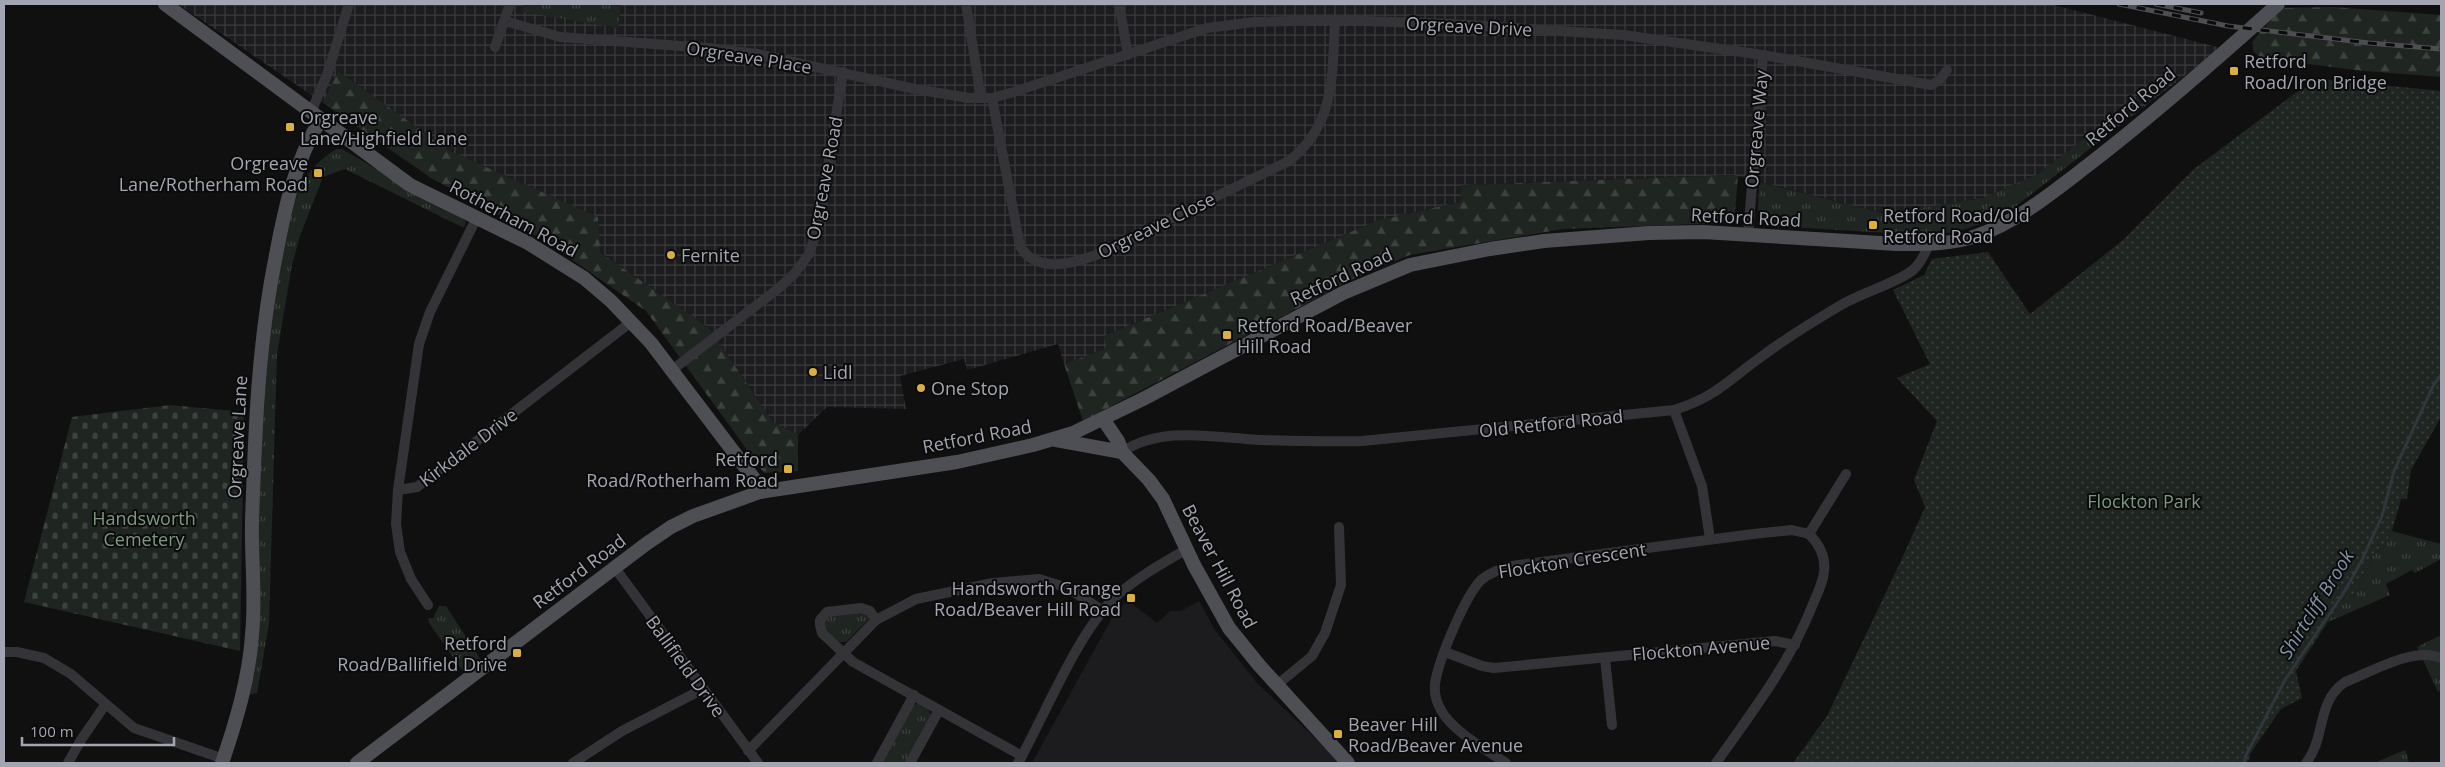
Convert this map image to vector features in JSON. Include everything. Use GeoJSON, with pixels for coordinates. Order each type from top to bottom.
{"type":"FeatureCollection","features":[{"type":"Feature","properties":{"kind":"main road","name":"Rotherham Road"},"geometry":{"type":"LineString","coordinates":[[165,4],[410,185],[477,217],[570,267],[611,301],[632,322],[672,370],[755,480],[760,492]]}},
{"type":"Feature","properties":{"kind":"main road","name":"Retford Road"},"geometry":{"type":"LineString","coordinates":[[361,762],[671,527],[719,505],[760,492],[957,462],[1053,439],[1088,427],[1343,292],[1410,265],[1490,249],[1544,241],[1649,233],[1748,234],[1897,244],[1929,244],[1965,240],[1978,236],[2032,206],[2119,141],[2278,4]]}},
{"type":"Feature","properties":{"kind":"main road","name":"Orgreave Lane"},"geometry":{"type":"LineString","coordinates":[[223,761],[246,682],[253,633],[252,539],[255,416],[266,304],[290,191],[316,116]]}},
{"type":"Feature","properties":{"kind":"main road","name":"Beaver Hill Road"},"geometry":{"type":"LineString","coordinates":[[1103,419],[1118,440],[1117,451]]}},
{"type":"Feature","properties":{"kind":"main road","name":"Beaver Hill Road"},"geometry":{"type":"LineString","coordinates":[[1088,427],[1149,480],[1163,499],[1187,549],[1230,628],[1243,647],[1348,763]]}},
{"type":"Feature","properties":{"kind":"main road"},"geometry":{"type":"LineString","coordinates":[[1053,439],[1117,451]]}},
{"type":"Feature","properties":{"kind":"street","name":"Orgreave Lane"},"geometry":{"type":"LineString","coordinates":[[316,116],[349,4]]}},
{"type":"Feature","properties":{"kind":"street"},"geometry":{"type":"LineString","coordinates":[[495,47],[510,4]]}},
{"type":"Feature","properties":{"kind":"street"},"geometry":{"type":"LineString","coordinates":[[966,4],[981,98]]}},
{"type":"Feature","properties":{"kind":"street"},"geometry":{"type":"LineString","coordinates":[[1119,4],[1128,54]]}},
{"type":"Feature","properties":{"kind":"street","name":"Orgreave Drive"},"geometry":{"type":"LineString","coordinates":[[992,98],[1207,28],[1254,22],[1335,20],[1583,32],[1664,40],[1763,55],[1931,85],[1940,80],[1947,70]]}},
{"type":"Feature","properties":{"kind":"street","name":"Orgreave Close"},"geometry":{"type":"LineString","coordinates":[[992,98],[1020,246],[1025,254],[1039,262],[1078,262],[1289,161],[1300,152],[1318,128],[1330,94],[1335,20]]}},
{"type":"Feature","properties":{"kind":"street","name":"Orgreave Place"},"geometry":{"type":"LineString","coordinates":[[505,21],[560,37],[757,54],[915,89],[992,98]]}},
{"type":"Feature","properties":{"kind":"street","name":"Orgreave Way"},"geometry":{"type":"LineString","coordinates":[[1748,234],[1763,55]]}},
{"type":"Feature","properties":{"kind":"street","name":"Orgreave Road"},"geometry":{"type":"LineString","coordinates":[[672,370],[779,288],[796,273],[809,254],[819,224],[843,72]]}},
{"type":"Feature","properties":{"kind":"street"},"geometry":{"type":"LineString","coordinates":[[398,490],[419,344],[430,312],[477,217]]}},
{"type":"Feature","properties":{"kind":"street","name":"Old Retford Road"},"geometry":{"type":"LineString","coordinates":[[1117,451],[1136,443],[1165,436],[1325,442],[1674,410],[1697,403],[1719,391],[1761,356],[1812,323],[1869,290],[1912,270],[1923,257],[1929,244]]}},
{"type":"Feature","properties":{"kind":"street","name":"Kirkdale Drive"},"geometry":{"type":"LineString","coordinates":[[428,605],[411,579],[400,552],[396,524],[398,490],[417,487],[632,322]]}},
{"type":"Feature","properties":{"kind":"street"},"geometry":{"type":"LineString","coordinates":[[1674,410],[1702,486],[1710,539]]}},
{"type":"Feature","properties":{"kind":"street"},"geometry":{"type":"LineString","coordinates":[[1716,763],[1788,660],[1810,613],[1824,572],[1824,560],[1820,550],[1809,534],[1846,474]]}},
{"type":"Feature","properties":{"kind":"street"},"geometry":{"type":"LineString","coordinates":[[1277,685],[1312,656],[1325,633],[1341,585],[1339,528]]}},
{"type":"Feature","properties":{"kind":"street","name":"Flockton Crescent"},"geometry":{"type":"LineString","coordinates":[[1506,763],[1459,730],[1442,712],[1436,699],[1435,686],[1445,652],[1472,591],[1480,581],[1495,571],[1512,566],[1710,539],[1792,530],[1809,534]]}},
{"type":"Feature","properties":{"kind":"street"},"geometry":{"type":"LineString","coordinates":[[876,620],[870,611],[862,608],[827,612],[820,625],[822,633],[853,662],[914,695],[1020,760],[1075,655],[1103,612],[1133,582],[1187,549]]}},
{"type":"Feature","properties":{"kind":"street","name":"Ballifield Drive"},"geometry":{"type":"LineString","coordinates":[[615,568],[758,763]]}},
{"type":"Feature","properties":{"kind":"street"},"geometry":{"type":"LineString","coordinates":[[748,751],[876,620],[899,607],[931,595],[1027,580],[1046,580],[1068,588],[1103,612]]}},
{"type":"Feature","properties":{"kind":"street","name":"Flockton Avenue"},"geometry":{"type":"LineString","coordinates":[[1445,652],[1482,666],[1494,668],[1775,641],[1795,645]]}},
{"type":"Feature","properties":{"kind":"street"},"geometry":{"type":"LineString","coordinates":[[4,652],[31,655],[56,665],[88,688],[105,705],[134,728],[223,761]]}},
{"type":"Feature","properties":{"kind":"street"},"geometry":{"type":"LineString","coordinates":[[2306,763],[2312,752],[2327,702],[2338,687],[2345,682],[2405,658],[2426,654],[2441,658]]}},
{"type":"Feature","properties":{"kind":"street"},"geometry":{"type":"LineString","coordinates":[[1606,658],[1612,725]]}},
{"type":"Feature","properties":{"kind":"street"},"geometry":{"type":"LineString","coordinates":[[573,763],[622,731],[703,689]]}},
{"type":"Feature","properties":{"kind":"street"},"geometry":{"type":"LineString","coordinates":[[877,763],[914,695]]}},
{"type":"Feature","properties":{"kind":"street"},"geometry":{"type":"LineString","coordinates":[[68,763],[105,705]]}},
{"type":"Feature","properties":{"kind":"street"},"geometry":{"type":"LineString","coordinates":[[910,763],[939,710]]}},
{"type":"Feature","properties":{"kind":"shaded area"},"geometry":{"type":"Polygon","coordinates":[[[178,4],[524,4],[522,11],[618,28],[621,4],[2050,4],[2221,48],[2110,133],[2103,124],[2038,174],[1983,198],[1885,214],[1733,175],[1462,185],[1460,202],[1379,220],[1104,336],[1107,348],[1064,364],[1058,344],[967,370],[964,359],[900,376],[906,409],[827,407],[798,435],[773,422],[709,328],[599,251],[598,217],[450,151],[338,71],[323,103],[178,4]]]}},
{"type":"Feature","properties":{"kind":"shaded area"},"geometry":{"type":"Polygon","coordinates":[[[1127,600],[1157,623],[1170,611],[1181,611],[1199,601],[1215,630],[1257,683],[1340,762],[1032,763],[1113,616],[1127,600]]]}},
{"type":"Feature","properties":{"kind":"green space"},"geometry":{"type":"Polygon","coordinates":[[[524,4],[621,4],[618,28],[522,12],[524,4]]]}},
{"type":"Feature","properties":{"kind":"green space"},"geometry":{"type":"Polygon","coordinates":[[[2333,7],[2441,15],[2441,77],[2364,71],[2261,58],[2254,52],[2252,42],[2281,8],[2333,7]]]}},
{"type":"Feature","properties":{"kind":"green space"},"geometry":{"type":"Polygon","coordinates":[[[338,71],[450,151],[598,217],[600,252],[709,328],[773,422],[798,435],[798,471],[764,473],[646,311],[542,239],[431,178],[323,103],[338,71]]]}},
{"type":"Feature","properties":{"kind":"green space","name":"Flockton Park"},"geometry":{"type":"Polygon","coordinates":[[[2321,79],[2441,91],[2441,417],[2411,470],[2407,499],[2401,499],[2392,531],[2383,547],[2373,555],[2354,594],[2342,600],[2296,671],[2302,698],[2281,709],[2250,754],[2249,760],[2242,763],[1793,763],[1827,716],[1925,507],[1914,480],[1937,421],[1897,378],[1930,364],[1893,290],[1924,275],[1932,259],[1988,252],[2030,314],[2123,240],[2194,169],[2294,94],[2321,79]]]}},
{"type":"Feature","properties":{"kind":"green space"},"geometry":{"type":"Polygon","coordinates":[[[2103,124],[2110,133],[2011,210],[1986,222],[1956,232],[1924,235],[1771,226],[1758,211],[1759,182],[1885,214],[1983,198],[2038,174],[2103,124]]]}},
{"type":"Feature","properties":{"kind":"green space"},"geometry":{"type":"Polygon","coordinates":[[[336,149],[342,149],[466,221],[464,228],[345,169],[323,177],[300,236],[292,265],[277,354],[269,624],[257,693],[248,695],[259,434],[270,330],[278,279],[290,218],[297,195],[308,174],[336,149]]]}},
{"type":"Feature","properties":{"kind":"green space"},"geometry":{"type":"Polygon","coordinates":[[[1738,176],[1735,213],[1724,223],[1563,229],[1410,255],[1355,278],[1083,421],[1064,364],[1107,348],[1104,336],[1379,220],[1460,202],[1462,185],[1738,176]]]}},
{"type":"Feature","properties":{"kind":"green space","name":"Handsworth Cemetery"},"geometry":{"type":"Polygon","coordinates":[[[170,405],[244,412],[240,651],[24,602],[72,417],[170,405]]]}},
{"type":"Feature","properties":{"kind":"green space"},"geometry":{"type":"Polygon","coordinates":[[[2392,531],[2441,544],[2441,559],[2415,573],[2412,570],[2386,584],[2390,595],[2328,622],[2342,600],[2354,594],[2373,555],[2383,547],[2392,531]]]}},
{"type":"Feature","properties":{"kind":"green space"},"geometry":{"type":"Polygon","coordinates":[[[439,606],[446,606],[481,660],[464,673],[429,623],[428,618],[433,618],[439,606]]]}},
{"type":"Feature","properties":{"kind":"green space"},"geometry":{"type":"Polygon","coordinates":[[[863,612],[869,615],[869,619],[846,642],[836,642],[824,630],[824,620],[829,616],[863,612]]]}},
{"type":"Feature","properties":{"kind":"green space"},"geometry":{"type":"Polygon","coordinates":[[[2441,635],[2441,690],[2438,692],[2417,647],[2441,635]]]}},
{"type":"Feature","properties":{"kind":"green space"},"geometry":{"type":"Polygon","coordinates":[[[918,703],[928,709],[931,715],[905,763],[882,763],[913,706],[918,703]]]}},
{"type":"Feature","properties":{"kind":"green space"},"geometry":{"type":"Polygon","coordinates":[[[2405,750],[2409,761],[2404,763],[2374,763],[2405,750]]]}},
{"type":"Feature","properties":{"kind":"waterway","name":"Shirtcliff Brook"},"geometry":{"type":"LineString","coordinates":[[2245,763],[2245,757],[2285,680],[2343,594],[2362,560],[2382,516],[2394,471],[2433,386],[2441,375]]}},
{"type":"Feature","properties":{"kind":"railway"},"geometry":{"type":"LineString","coordinates":[[2119,4],[2228,26],[2369,43],[2441,49]]}},
{"type":"Feature","properties":{"kind":"railway"},"geometry":{"type":"LineString","coordinates":[[2156,4],[2201,13]]}},
{"type":"Feature","properties":{"kind":"place","name":"Retford Road/Iron Bridge"},"geometry":{"type":"Point","coordinates":[2234,71]}},
{"type":"Feature","properties":{"kind":"place","name":"Orgreave Lane/Highfield Lane"},"geometry":{"type":"Point","coordinates":[290,127]}},
{"type":"Feature","properties":{"kind":"place","name":"Orgreave Lane/Rotherham Road"},"geometry":{"type":"Point","coordinates":[318,173]}},
{"type":"Feature","properties":{"kind":"place","name":"Retford Road/Old Retford Road"},"geometry":{"type":"Point","coordinates":[1873,225]}},
{"type":"Feature","properties":{"kind":"place","name":"Fernite"},"geometry":{"type":"Point","coordinates":[671,255]}},
{"type":"Feature","properties":{"kind":"place","name":"Retford Road/Beaver Hill Road"},"geometry":{"type":"Point","coordinates":[1227,335]}},
{"type":"Feature","properties":{"kind":"place","name":"Lidl"},"geometry":{"type":"Point","coordinates":[813,372]}},
{"type":"Feature","properties":{"kind":"place","name":"One Stop"},"geometry":{"type":"Point","coordinates":[921,388]}},
{"type":"Feature","properties":{"kind":"place","name":"Retford Road/Rotherham Road"},"geometry":{"type":"Point","coordinates":[788,469]}},
{"type":"Feature","properties":{"kind":"place","name":"Handsworth Grange Road/Beaver Hill Road"},"geometry":{"type":"Point","coordinates":[1131,598]}},
{"type":"Feature","properties":{"kind":"place","name":"Retford Road/Ballifield Drive"},"geometry":{"type":"Point","coordinates":[517,653]}},
{"type":"Feature","properties":{"kind":"place","name":"Beaver Hill Road/Beaver Avenue"},"geometry":{"type":"Point","coordinates":[1338,734]}}]}
